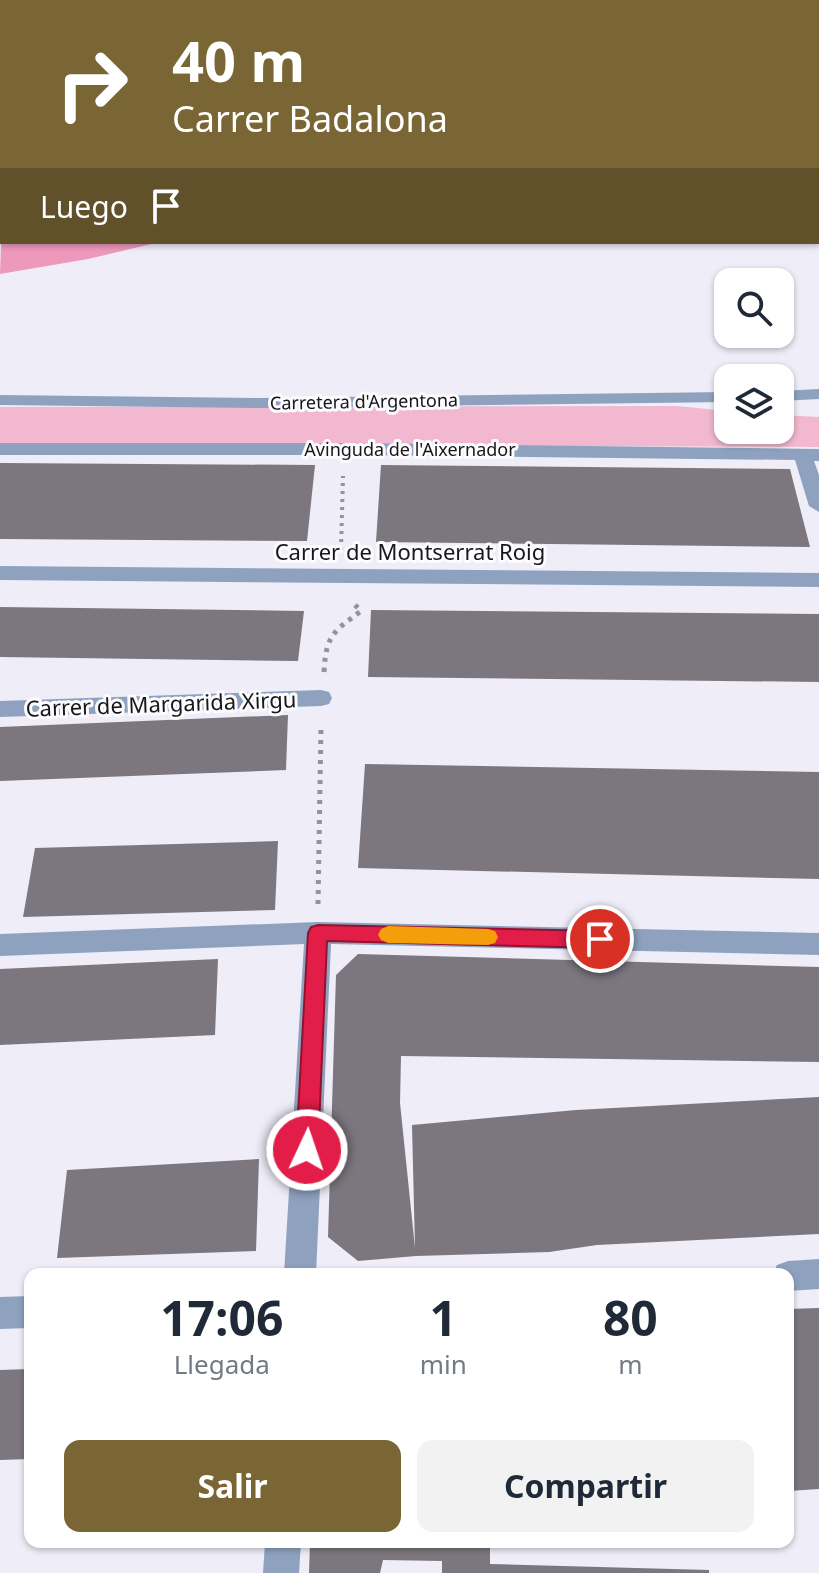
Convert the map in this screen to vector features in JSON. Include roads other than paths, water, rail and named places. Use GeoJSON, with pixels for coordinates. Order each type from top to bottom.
{"type":"FeatureCollection","features":[{"type":"Feature","properties":{"kind":"street"},"geometry":{"type":"LineString","coordinates":[[794,395],[819,394]]}},
{"type":"Feature","properties":{"kind":"street","name":"Carretera d'Argentona"},"geometry":{"type":"LineString","coordinates":[[0,400],[261,403],[714,398]]}},
{"type":"Feature","properties":{"kind":"street"},"geometry":{"type":"LineString","coordinates":[[672,399],[714,404]]}},
{"type":"Feature","properties":{"kind":"street"},"geometry":{"type":"LineString","coordinates":[[794,410],[819,410]]}},
{"type":"Feature","properties":{"kind":"street","name":"Avinguda de l'Aixernador"},"geometry":{"type":"LineString","coordinates":[[0,449],[344,449],[811,455]]}},
{"type":"Feature","properties":{"kind":"street"},"geometry":{"type":"LineString","coordinates":[[811,455],[819,506]]}},
{"type":"Feature","properties":{"kind":"street","name":"Carrer de Montserrat Roig"},"geometry":{"type":"LineString","coordinates":[[0,573],[819,580]]}},
{"type":"Feature","properties":{"kind":"street","name":"Carrer de Margarida Xirgu"},"geometry":{"type":"LineString","coordinates":[[0,709],[321,698]]}},
{"type":"Feature","properties":{"kind":"street"},"geometry":{"type":"LineString","coordinates":[[300,1268],[318,933]]}},
{"type":"Feature","properties":{"kind":"street"},"geometry":{"type":"LineString","coordinates":[[0,945],[318,933],[819,944]]}},
{"type":"Feature","properties":{"kind":"street"},"geometry":{"type":"LineString","coordinates":[[794,1276],[819,1274]]}},
{"type":"Feature","properties":{"kind":"street"},"geometry":{"type":"LineString","coordinates":[[0,1313],[24,1312]]}},
{"type":"Feature","properties":{"kind":"street"},"geometry":{"type":"LineString","coordinates":[[281,1573],[283,1548]]}}]}
